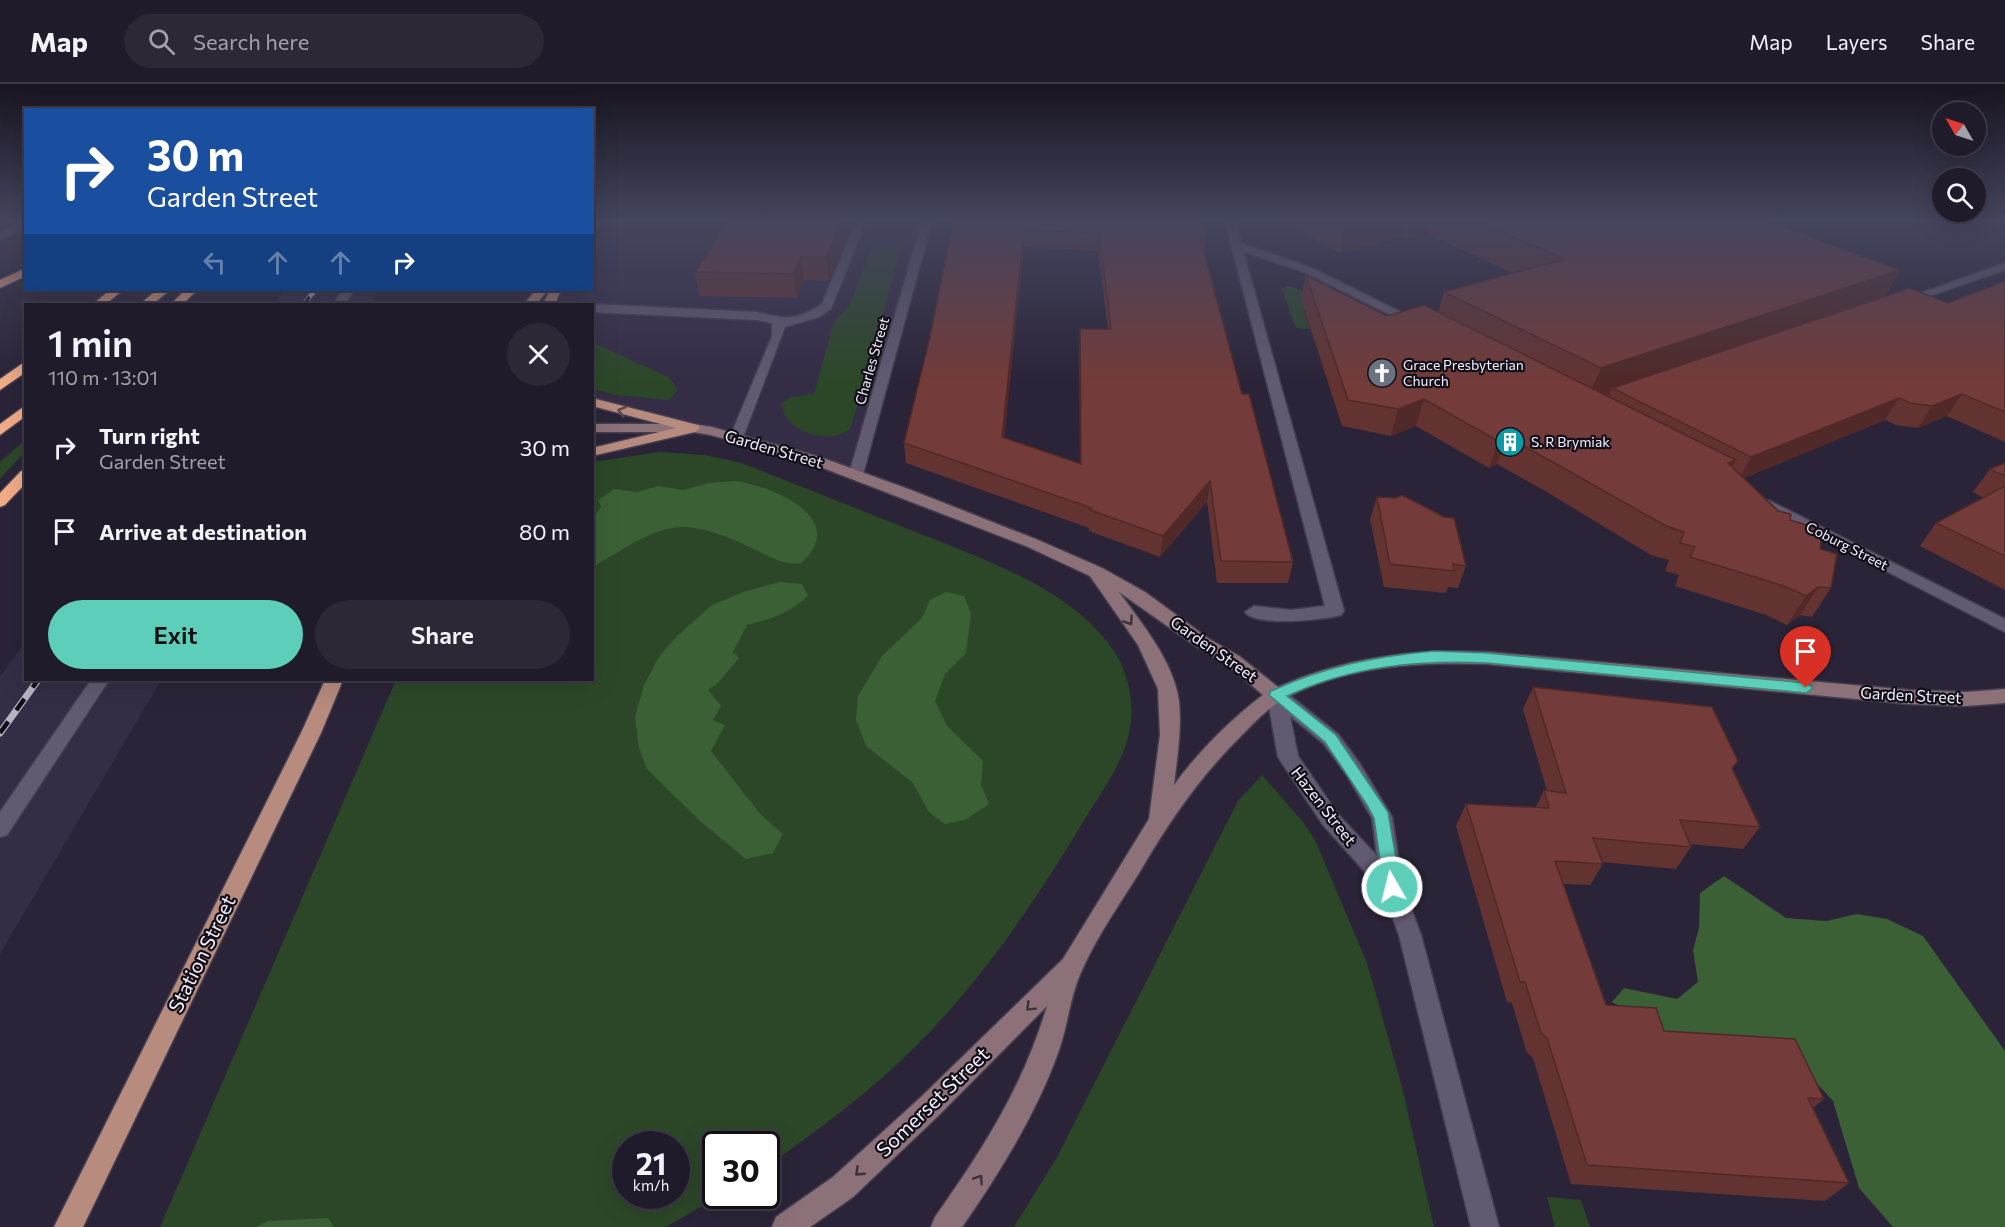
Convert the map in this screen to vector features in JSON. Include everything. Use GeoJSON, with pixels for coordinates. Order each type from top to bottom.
{"type":"FeatureCollection","features":[{"type":"Feature","properties":{"kind":"highway"},"geometry":{"type":"LineString","coordinates":[[0,285],[20,274]]}},
{"type":"Feature","properties":{"kind":"highway"},"geometry":{"type":"LineString","coordinates":[[100,303],[116,291]]}},
{"type":"Feature","properties":{"kind":"highway"},"geometry":{"type":"LineString","coordinates":[[147,303],[163,291]]}},
{"type":"Feature","properties":{"kind":"highway"},"geometry":{"type":"LineString","coordinates":[[178,303],[190,291]]}},
{"type":"Feature","properties":{"kind":"highway"},"geometry":{"type":"LineString","coordinates":[[0,386],[24,367]]}},
{"type":"Feature","properties":{"kind":"highway"},"geometry":{"type":"LineString","coordinates":[[0,431],[24,411]]}},
{"type":"Feature","properties":{"kind":"highway"},"geometry":{"type":"LineString","coordinates":[[0,502],[24,476]]}},
{"type":"Feature","properties":{"kind":"main road"},"geometry":{"type":"LineString","coordinates":[[531,303],[541,291]]}},
{"type":"Feature","properties":{"kind":"main road"},"geometry":{"type":"LineString","coordinates":[[594,403],[693,429]]}},
{"type":"Feature","properties":{"kind":"main road","name":"Garden Street"},"geometry":{"type":"LineString","coordinates":[[594,428],[693,429],[737,437],[856,474],[1032,543],[1096,572],[1139,596],[1203,643],[1233,660],[1276,695],[1310,680],[1344,669],[1389,660],[1434,656],[1487,658],[1909,698],[1966,699],[2005,696]]}},
{"type":"Feature","properties":{"kind":"main road"},"geometry":{"type":"LineString","coordinates":[[594,452],[693,429]]}},
{"type":"Feature","properties":{"kind":"main road"},"geometry":{"type":"LineString","coordinates":[[1096,572],[1157,665],[1167,691],[1169,725],[1159,820]]}},
{"type":"Feature","properties":{"kind":"main road","name":"Station Street"},"geometry":{"type":"LineString","coordinates":[[68,1227],[311,733],[334,681]]}},
{"type":"Feature","properties":{"kind":"main road"},"geometry":{"type":"LineString","coordinates":[[311,733],[345,681]]}},
{"type":"Feature","properties":{"kind":"main road","name":"Somerset Street"},"geometry":{"type":"LineString","coordinates":[[786,1227],[851,1179],[929,1107],[1071,966],[1159,820],[1215,749],[1251,714],[1276,695]]}},
{"type":"Feature","properties":{"kind":"main road","name":"Somerset Street"},"geometry":{"type":"LineString","coordinates":[[945,1227],[994,1157],[1046,1052],[1071,966]]}},
{"type":"Feature","properties":{"kind":"street"},"geometry":{"type":"LineString","coordinates":[[780,325],[815,314],[827,306],[840,274]]}},
{"type":"Feature","properties":{"kind":"street","name":"Charles Street"},"geometry":{"type":"LineString","coordinates":[[856,474],[912,274]]}},
{"type":"Feature","properties":{"kind":"street"},"geometry":{"type":"LineString","coordinates":[[1245,274],[1335,611],[1292,616],[1254,612]]}},
{"type":"Feature","properties":{"kind":"street"},"geometry":{"type":"LineString","coordinates":[[1317,274],[1431,331]]}},
{"type":"Feature","properties":{"kind":"street"},"geometry":{"type":"LineString","coordinates":[[1890,306],[1981,274]]}},
{"type":"Feature","properties":{"kind":"street"},"geometry":{"type":"LineString","coordinates":[[594,308],[757,316],[772,318],[780,325]]}},
{"type":"Feature","properties":{"kind":"street"},"geometry":{"type":"LineString","coordinates":[[737,437],[778,336],[780,325]]}},
{"type":"Feature","properties":{"kind":"street","name":"Coburg Street"},"geometry":{"type":"LineString","coordinates":[[1754,498],[2005,627]]}},
{"type":"Feature","properties":{"kind":"street"},"geometry":{"type":"LineString","coordinates":[[0,829],[99,681]]}},
{"type":"Feature","properties":{"kind":"street","name":"Hazen Street"},"geometry":{"type":"LineString","coordinates":[[1276,695],[1288,758],[1330,819],[1392,887]]}},
{"type":"Feature","properties":{"kind":"street","name":"Hazen Street"},"geometry":{"type":"LineString","coordinates":[[1276,695],[1330,738],[1382,817],[1392,887],[1410,935],[1485,1227]]}},
{"type":"Feature","properties":{"kind":"shaded area"},"geometry":{"type":"Polygon","coordinates":[[[594,274],[912,274],[856,474],[594,402],[594,303],[549,303],[555,291],[594,291],[594,274]]]}},
{"type":"Feature","properties":{"kind":"shaded area"},"geometry":{"type":"Polygon","coordinates":[[[284,291],[378,291],[372,303],[273,303],[284,291]]]}},
{"type":"Feature","properties":{"kind":"shaded area"},"geometry":{"type":"Polygon","coordinates":[[[24,643],[24,681],[160,681],[0,954],[0,677],[24,643]]]}},
{"type":"Feature","properties":{"kind":"green space"},"geometry":{"type":"Polygon","coordinates":[[[862,274],[894,274],[851,427],[833,436],[821,436],[790,422],[784,413],[782,403],[791,397],[814,394],[834,321],[850,304],[862,274]]]}},
{"type":"Feature","properties":{"kind":"green space"},"geometry":{"type":"Polygon","coordinates":[[[1287,286],[1298,289],[1353,317],[1310,309],[1304,311],[1310,329],[1296,328],[1282,289],[1287,286]]]}},
{"type":"Feature","properties":{"kind":"green space"},"geometry":{"type":"Polygon","coordinates":[[[594,343],[668,377],[676,386],[677,391],[669,400],[616,395],[594,389],[594,343]]]}},
{"type":"Feature","properties":{"kind":"green space"},"geometry":{"type":"Polygon","coordinates":[[[24,441],[24,453],[0,479],[0,462],[24,441]]]}},
{"type":"Feature","properties":{"kind":"green space"},"geometry":{"type":"Polygon","coordinates":[[[659,452],[705,455],[742,463],[960,549],[1014,573],[1064,602],[1105,639],[1120,661],[1131,700],[1127,741],[1109,780],[1028,908],[964,994],[898,1064],[862,1095],[780,1156],[780,1131],[702,1131],[702,1206],[666,1227],[160,1227],[396,681],[594,681],[594,462],[659,452]]]}},
{"type":"Feature","properties":{"kind":"green space"},"geometry":{"type":"Polygon","coordinates":[[[735,481],[751,484],[786,498],[801,507],[812,519],[817,532],[814,547],[801,563],[795,564],[783,562],[720,535],[684,527],[661,531],[649,536],[594,566],[594,517],[601,507],[598,500],[614,489],[637,492],[658,486],[683,490],[709,483],[735,481]]]}},
{"type":"Feature","properties":{"kind":"green space"},"geometry":{"type":"Polygon","coordinates":[[[780,582],[802,584],[808,596],[779,615],[747,625],[733,652],[739,658],[718,683],[708,690],[721,706],[713,720],[725,725],[711,751],[761,815],[783,834],[773,853],[746,859],[700,821],[647,769],[639,748],[635,717],[644,685],[659,657],[677,636],[712,605],[743,592],[780,582]]]}},
{"type":"Feature","properties":{"kind":"green space"},"geometry":{"type":"Polygon","coordinates":[[[946,592],[964,596],[971,614],[966,653],[945,674],[935,701],[947,726],[983,761],[981,785],[989,804],[965,820],[945,824],[929,812],[913,783],[866,746],[856,720],[858,696],[882,656],[922,618],[930,600],[946,592]]]}},
{"type":"Feature","properties":{"kind":"green space"},"geometry":{"type":"Polygon","coordinates":[[[1262,775],[1303,822],[1315,840],[1367,963],[1402,1087],[1434,1227],[1014,1227],[1056,1159],[1238,801],[1262,775]]]}},
{"type":"Feature","properties":{"kind":"green space"},"geometry":{"type":"Polygon","coordinates":[[[1724,876],[1786,918],[1826,921],[1857,914],[1887,919],[1923,936],[2005,1051],[2005,1227],[1893,1227],[1859,1188],[1833,1101],[1802,1067],[1682,1041],[1612,1002],[1624,988],[1677,999],[1698,982],[1693,950],[1699,928],[1700,893],[1724,876]]]}},
{"type":"Feature","properties":{"kind":"green space"},"geometry":{"type":"Polygon","coordinates":[[[1547,1197],[1581,1200],[1590,1227],[1555,1227],[1547,1197]]]}},
{"type":"Feature","properties":{"kind":"green space"},"geometry":{"type":"Polygon","coordinates":[[[328,1218],[334,1227],[256,1227],[268,1221],[328,1218]]]}},
{"type":"Feature","properties":{"kind":"building"},"geometry":{"type":"Polygon","coordinates":[[[942,274],[1019,274],[1002,437],[1081,464],[1080,329],[1111,329],[1104,274],[1210,274],[1242,394],[1249,394],[1293,562],[1221,561],[1210,481],[1163,536],[1090,510],[1092,508],[904,443],[930,337],[942,274]]]}},
{"type":"Feature","properties":{"kind":"building"},"geometry":{"type":"Polygon","coordinates":[[[1509,274],[1887,274],[1601,368],[1444,292],[1509,274]]]}},
{"type":"Feature","properties":{"kind":"building"},"geometry":{"type":"Polygon","coordinates":[[[1306,275],[1387,316],[1424,305],[1736,460],[1728,463],[1778,511],[1791,514],[1790,520],[1823,530],[1820,549],[1837,554],[1831,588],[1818,587],[1806,596],[1784,586],[1690,557],[1695,547],[1680,543],[1684,532],[1666,526],[1507,437],[1498,441],[1424,399],[1398,409],[1348,400],[1306,275]]]}},
{"type":"Feature","properties":{"kind":"building"},"geometry":{"type":"Polygon","coordinates":[[[2005,281],[2005,412],[1962,394],[1932,406],[1910,403],[1899,398],[1751,457],[1612,388],[1910,288],[1948,303],[2005,281]]]}},
{"type":"Feature","properties":{"kind":"building"},"geometry":{"type":"Polygon","coordinates":[[[2005,463],[2005,476],[1990,469],[2005,463]]]}},
{"type":"Feature","properties":{"kind":"building"},"geometry":{"type":"Polygon","coordinates":[[[2005,486],[2005,556],[1936,523],[2005,486]]]}},
{"type":"Feature","properties":{"kind":"building"},"geometry":{"type":"Polygon","coordinates":[[[1402,495],[1444,517],[1454,518],[1466,566],[1453,564],[1454,571],[1390,564],[1377,497],[1396,498],[1402,495]]]}},
{"type":"Feature","properties":{"kind":"building"},"geometry":{"type":"Polygon","coordinates":[[[1533,687],[1712,707],[1738,761],[1732,768],[1760,827],[1680,820],[1691,847],[1593,838],[1603,864],[1555,861],[1606,1005],[1656,1008],[1664,1031],[1795,1039],[1824,1099],[1808,1098],[1849,1183],[1587,1165],[1547,1038],[1541,1033],[1525,982],[1520,982],[1466,804],[1549,808],[1544,790],[1566,793],[1533,687]]]}},
{"type":"Feature","properties":{"kind":"railway"},"geometry":{"type":"LineString","coordinates":[[305,303],[314,291]]}},
{"type":"Feature","properties":{"kind":"railway"},"geometry":{"type":"LineString","coordinates":[[0,733],[37,681]]}},
{"type":"Feature","properties":{"kind":"place","name":"Grace Presbyterian Church"},"geometry":{"type":"Point","coordinates":[1382,373]}},
{"type":"Feature","properties":{"kind":"place","name":"S. R Brymiak"},"geometry":{"type":"Point","coordinates":[1510,442]}},
{"type":"Feature","properties":{"kind":"route"},"geometry":{"type":"LineString","coordinates":[[1392,887],[1382,817],[1373,801],[1330,738],[1276,695],[1310,680],[1344,669],[1389,660],[1434,656],[1487,658],[1806,688]]}}]}
